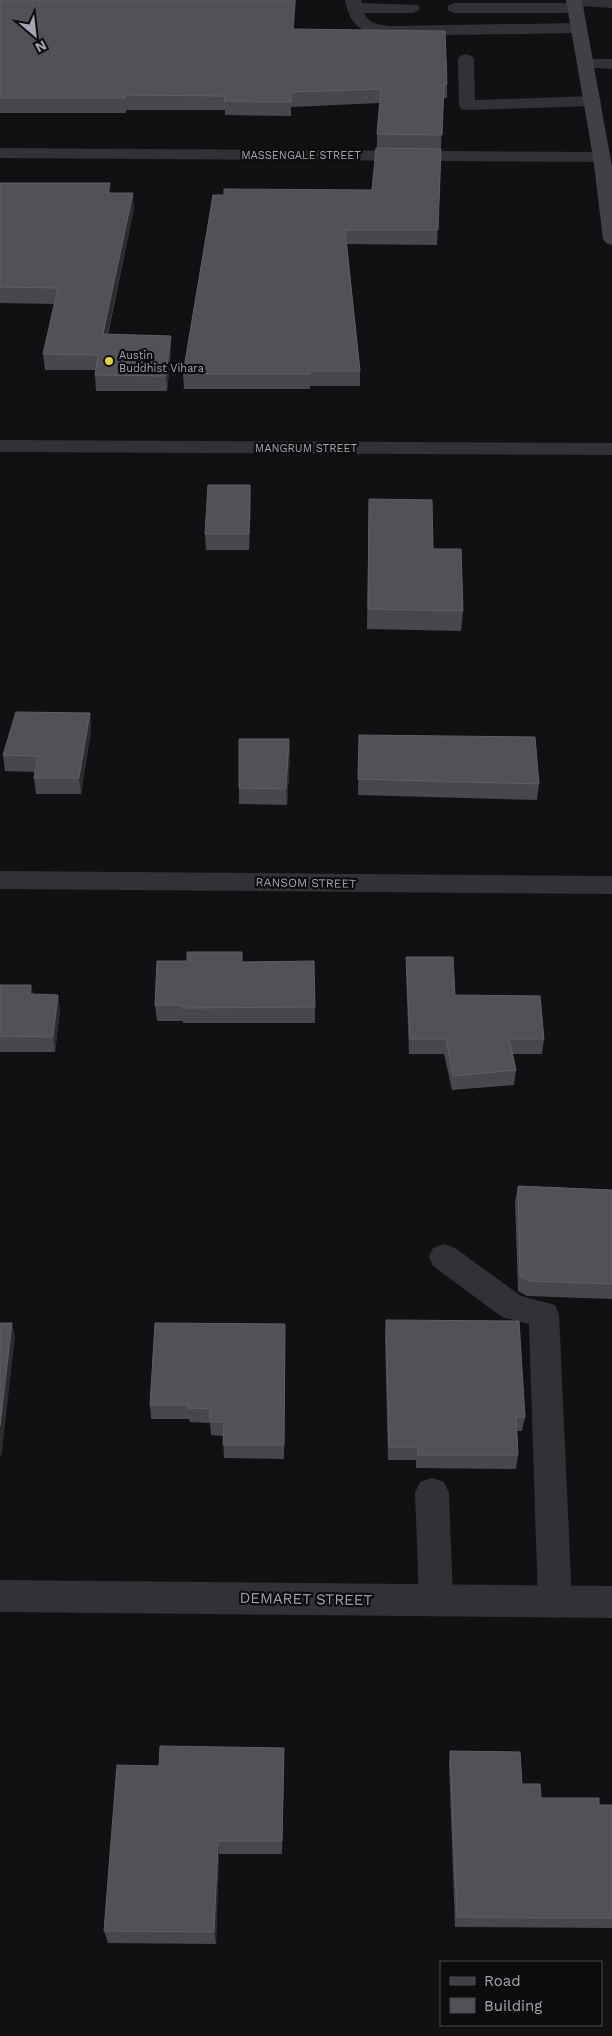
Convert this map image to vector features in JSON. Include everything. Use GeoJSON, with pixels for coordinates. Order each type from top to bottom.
{"type":"FeatureCollection","features":[{"type":"Feature","properties":{"kind":"main road"},"geometry":{"type":"LineString","coordinates":[[575,3],[593,101],[607,157],[612,239]]}},
{"type":"Feature","properties":{"kind":"street"},"geometry":{"type":"LineString","coordinates":[[455,8],[612,3]]}},
{"type":"Feature","properties":{"kind":"street"},"geometry":{"type":"LineString","coordinates":[[412,8],[354,4],[356,16],[364,27],[390,31],[580,28]]}},
{"type":"Feature","properties":{"kind":"street"},"geometry":{"type":"LineString","coordinates":[[466,59],[467,104],[593,101]]}},
{"type":"Feature","properties":{"kind":"street"},"geometry":{"type":"LineString","coordinates":[[586,64],[612,64]]}},
{"type":"Feature","properties":{"kind":"street","name":"MASSENGALE STREET"},"geometry":{"type":"LineString","coordinates":[[0,153],[607,157]]}},
{"type":"Feature","properties":{"kind":"street","name":"MANGRUM STREET"},"geometry":{"type":"LineString","coordinates":[[0,446],[612,449]]}},
{"type":"Feature","properties":{"kind":"street","name":"RANSOM STREET"},"geometry":{"type":"LineString","coordinates":[[0,880],[612,886]]}},
{"type":"Feature","properties":{"kind":"street"},"geometry":{"type":"LineString","coordinates":[[444,1257],[513,1308],[544,1314],[555,1602]]}},
{"type":"Feature","properties":{"kind":"street"},"geometry":{"type":"LineString","coordinates":[[432,1493],[436,1600]]}},
{"type":"Feature","properties":{"kind":"street","name":"DEMARET STREET"},"geometry":{"type":"LineString","coordinates":[[0,1596],[612,1602]]}},
{"type":"Feature","properties":{"kind":"building"},"geometry":{"type":"Polygon","coordinates":[[[0,0],[295,0],[293,29],[445,31],[447,84],[444,84],[442,135],[377,134],[381,89],[291,92],[291,102],[224,101],[225,96],[125,95],[125,98],[0,98],[0,0]]]}},
{"type":"Feature","properties":{"kind":"building"},"geometry":{"type":"Polygon","coordinates":[[[376,148],[441,149],[438,230],[345,230],[360,371],[310,371],[310,374],[183,374],[213,195],[224,195],[224,189],[372,190],[376,148]]]}},
{"type":"Feature","properties":{"kind":"building"},"geometry":{"type":"Polygon","coordinates":[[[0,183],[110,183],[108,193],[133,193],[103,334],[171,336],[166,376],[95,375],[98,355],[43,354],[58,288],[0,287],[0,183]]]}},
{"type":"Feature","properties":{"kind":"building"},"geometry":{"type":"Polygon","coordinates":[[[208,485],[250,485],[249,534],[205,534],[208,485]]]}},
{"type":"Feature","properties":{"kind":"building"},"geometry":{"type":"Polygon","coordinates":[[[369,499],[432,500],[433,549],[461,549],[463,611],[368,609],[369,499]]]}},
{"type":"Feature","properties":{"kind":"building"},"geometry":{"type":"Polygon","coordinates":[[[16,712],[90,713],[79,778],[34,778],[38,756],[3,755],[16,712]]]}},
{"type":"Feature","properties":{"kind":"building"},"geometry":{"type":"Polygon","coordinates":[[[359,735],[535,737],[539,784],[358,779],[359,735]]]}},
{"type":"Feature","properties":{"kind":"building"},"geometry":{"type":"Polygon","coordinates":[[[239,739],[289,739],[286,789],[239,788],[239,739]]]}},
{"type":"Feature","properties":{"kind":"building"},"geometry":{"type":"Polygon","coordinates":[[[187,952],[242,952],[242,962],[314,961],[315,1007],[182,1008],[182,1005],[155,1005],[157,961],[187,961],[187,952]]]}},
{"type":"Feature","properties":{"kind":"building"},"geometry":{"type":"Polygon","coordinates":[[[406,957],[453,957],[455,995],[540,996],[544,1039],[509,1039],[516,1070],[453,1076],[446,1039],[410,1039],[406,957]]]}},
{"type":"Feature","properties":{"kind":"building"},"geometry":{"type":"Polygon","coordinates":[[[0,985],[31,985],[30,994],[58,995],[53,1037],[0,1036],[0,985]]]}},
{"type":"Feature","properties":{"kind":"building"},"geometry":{"type":"Polygon","coordinates":[[[518,1186],[612,1190],[612,1284],[529,1281],[520,1276],[518,1186]]]}},
{"type":"Feature","properties":{"kind":"building"},"geometry":{"type":"Polygon","coordinates":[[[386,1320],[519,1321],[525,1417],[516,1417],[518,1455],[418,1455],[418,1447],[389,1447],[386,1320]]]}},
{"type":"Feature","properties":{"kind":"building"},"geometry":{"type":"Polygon","coordinates":[[[0,1323],[12,1323],[0,1426],[0,1323]]]}},
{"type":"Feature","properties":{"kind":"building"},"geometry":{"type":"Polygon","coordinates":[[[155,1323],[285,1324],[284,1445],[223,1445],[224,1422],[210,1421],[210,1409],[188,1408],[189,1405],[150,1405],[155,1323]]]}},
{"type":"Feature","properties":{"kind":"building"},"geometry":{"type":"Polygon","coordinates":[[[160,1746],[284,1748],[282,1841],[218,1841],[214,1932],[104,1931],[117,1765],[159,1766],[160,1746]]]}},
{"type":"Feature","properties":{"kind":"building"},"geometry":{"type":"Polygon","coordinates":[[[450,1751],[520,1752],[522,1784],[540,1784],[541,1798],[599,1798],[599,1805],[612,1805],[612,1918],[457,1917],[450,1751]]]}},
{"type":"Feature","properties":{"kind":"place","name":"Austin Buddhist Vihara"},"geometry":{"type":"Point","coordinates":[109,361]}}]}
